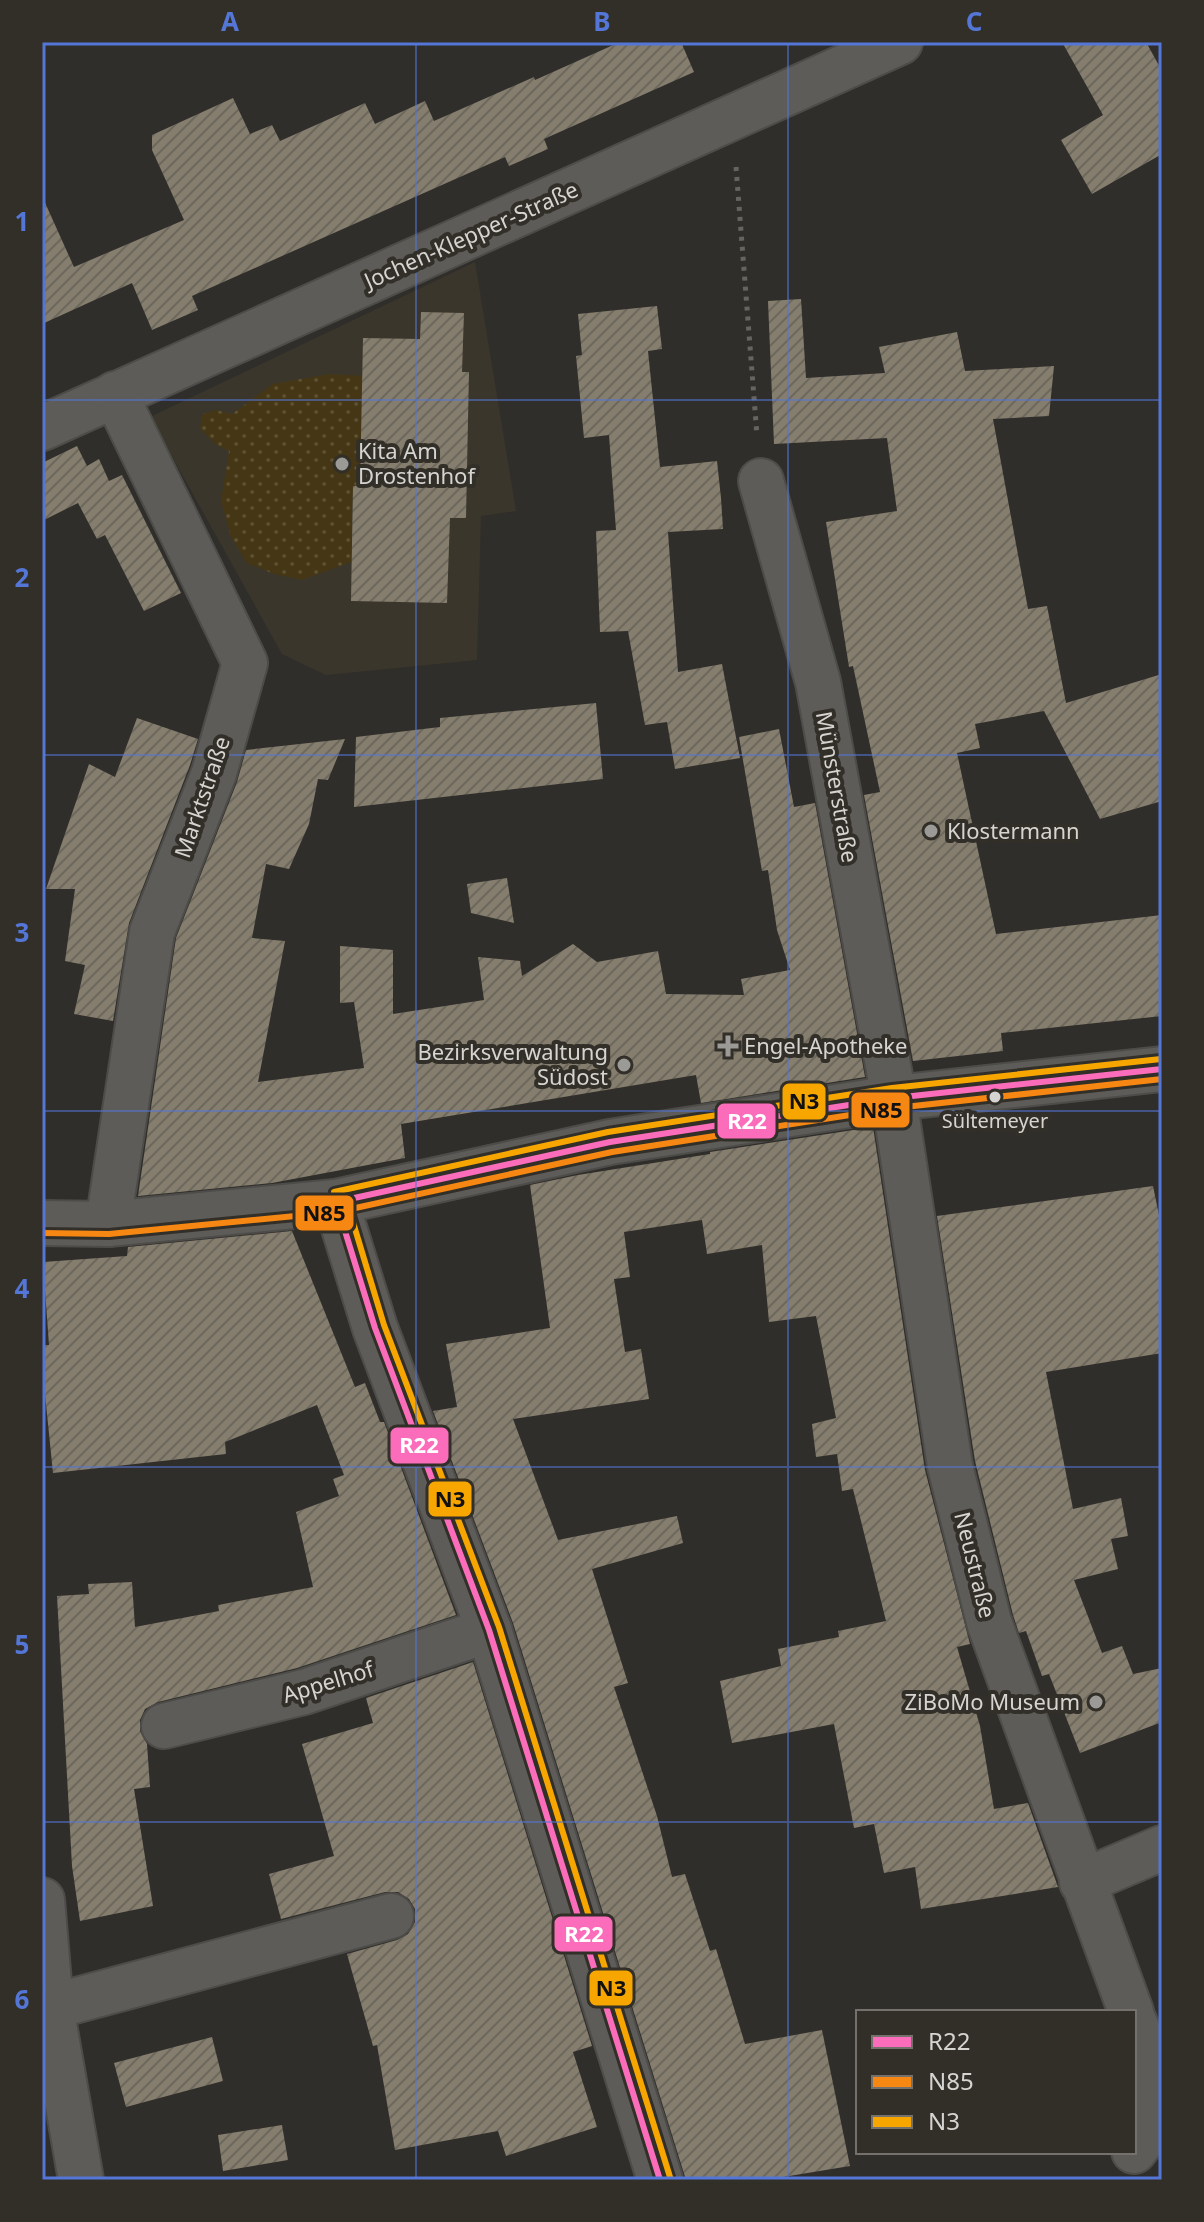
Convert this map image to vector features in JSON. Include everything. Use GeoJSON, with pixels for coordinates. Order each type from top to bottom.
{"type":"FeatureCollection","features":[{"type":"Feature","properties":{"kind":"street","name":"Jochen-Klepper-Straße"},"geometry":{"type":"LineString","coordinates":[[42,428],[900,42]]}},
{"type":"Feature","properties":{"kind":"street","name":"Marktstraße"},"geometry":{"type":"LineString","coordinates":[[108,1224],[152,932],[214,773],[245,663],[115,394]]}},
{"type":"Feature","properties":{"kind":"street","name":"Münsterstraße"},"geometry":{"type":"LineString","coordinates":[[761,481],[818,682],[894,1098]]}},
{"type":"Feature","properties":{"kind":"street"},"geometry":{"type":"LineString","coordinates":[[42,1223],[108,1224],[336,1202],[610,1142],[894,1098],[1162,1069]]}},
{"type":"Feature","properties":{"kind":"street","name":"Neustraße"},"geometry":{"type":"LineString","coordinates":[[894,1098],[950,1466],[989,1622],[1130,2010]]}},
{"type":"Feature","properties":{"kind":"street"},"geometry":{"type":"LineString","coordinates":[[336,1202],[375,1328],[489,1630],[660,2180]]}},
{"type":"Feature","properties":{"kind":"street","name":"Appelhof"},"geometry":{"type":"LineString","coordinates":[[164,1726],[304,1692],[489,1630]]}},
{"type":"Feature","properties":{"kind":"street"},"geometry":{"type":"LineString","coordinates":[[1082,1882],[1162,1848]]}},
{"type":"Feature","properties":{"kind":"street"},"geometry":{"type":"LineString","coordinates":[[42,1900],[51,2007],[81,2180]]}},
{"type":"Feature","properties":{"kind":"street"},"geometry":{"type":"LineString","coordinates":[[51,2007],[391,1916]]}},
{"type":"Feature","properties":{"kind":"street"},"geometry":{"type":"LineString","coordinates":[[1136,2026],[1152,2067],[1152,2127],[1136,2149]]}},
{"type":"Feature","properties":{"kind":"street"},"geometry":{"type":"LineString","coordinates":[[1113,2180],[1132,2154]]}},
{"type":"Feature","properties":{"kind":"path"},"geometry":{"type":"LineString","coordinates":[[725,121],[735,153],[761,481]]}},
{"type":"Feature","properties":{"kind":"shaded area","name":"Kita Am Drostenhof"},"geometry":{"type":"Polygon","coordinates":[[[475,262],[516,511],[481,516],[477,660],[326,675],[282,654],[150,417],[475,262]]]}},
{"type":"Feature","properties":{"kind":"shaded area"},"geometry":{"type":"Polygon","coordinates":[[[329,374],[363,376],[360,486],[353,486],[351,562],[302,580],[274,574],[247,563],[231,537],[221,501],[229,451],[215,444],[200,428],[203,414],[216,410],[232,414],[273,384],[329,374]]]}},
{"type":"Feature","properties":{"kind":"building"},"geometry":{"type":"Polygon","coordinates":[[[620,42],[681,42],[694,72],[544,139],[548,149],[509,166],[505,157],[192,296],[198,310],[152,330],[132,283],[42,324],[42,196],[74,267],[184,220],[152,150],[152,135],[233,98],[250,134],[272,125],[280,141],[365,103],[375,124],[425,101],[434,121],[620,42]]]}},
{"type":"Feature","properties":{"kind":"building"},"geometry":{"type":"Polygon","coordinates":[[[1062,42],[1146,42],[1162,71],[1162,154],[1092,194],[1061,140],[1103,115],[1062,42]]]}},
{"type":"Feature","properties":{"kind":"building"},"geometry":{"type":"Polygon","coordinates":[[[801,299],[806,378],[885,373],[879,347],[957,332],[965,371],[1054,366],[1049,416],[993,419],[1028,609],[1047,606],[1066,703],[1162,674],[1162,801],[1100,819],[1044,711],[975,724],[980,748],[957,753],[996,934],[1162,915],[1162,1016],[1001,1033],[1003,1051],[913,1061],[864,795],[880,792],[853,666],[849,667],[826,522],[897,511],[887,438],[774,444],[768,301],[801,299]]]}},
{"type":"Feature","properties":{"kind":"building"},"geometry":{"type":"Polygon","coordinates":[[[657,306],[662,349],[648,351],[660,467],[717,461],[723,529],[668,532],[678,672],[722,664],[740,758],[675,769],[667,722],[645,725],[628,631],[600,632],[596,531],[616,530],[609,435],[584,438],[576,356],[582,355],[578,314],[657,306]]]}},
{"type":"Feature","properties":{"kind":"building"},"geometry":{"type":"Polygon","coordinates":[[[421,312],[464,313],[462,372],[469,372],[466,518],[450,518],[447,603],[351,601],[353,486],[360,486],[363,338],[420,339],[421,312]]]}},
{"type":"Feature","properties":{"kind":"building"},"geometry":{"type":"Polygon","coordinates":[[[77,446],[87,466],[99,459],[109,481],[122,475],[181,593],[144,611],[105,535],[97,539],[78,503],[42,521],[42,463],[77,446]]]}},
{"type":"Feature","properties":{"kind":"building"},"geometry":{"type":"Polygon","coordinates":[[[596,703],[603,779],[354,807],[356,737],[440,727],[440,718],[596,703]]]}},
{"type":"Feature","properties":{"kind":"building"},"geometry":{"type":"Polygon","coordinates":[[[137,718],[198,739],[129,923],[113,1021],[74,1014],[85,965],[65,961],[75,889],[46,889],[89,764],[115,777],[137,718]]]}},
{"type":"Feature","properties":{"kind":"building"},"geometry":{"type":"Polygon","coordinates":[[[779,729],[794,807],[815,803],[865,1077],[701,1103],[696,1075],[401,1124],[405,1158],[272,1183],[138,1196],[176,938],[237,782],[246,750],[345,739],[328,780],[318,779],[309,824],[289,869],[266,864],[252,938],[285,941],[258,1082],[364,1068],[354,1002],[340,1003],[340,946],[393,950],[393,1014],[484,1000],[478,957],[520,961],[522,976],[573,944],[597,962],[658,951],[666,994],[744,995],[741,979],[790,970],[777,930],[768,870],[762,871],[739,737],[779,729]]]}},
{"type":"Feature","properties":{"kind":"building"},"geometry":{"type":"Polygon","coordinates":[[[507,878],[514,923],[471,913],[467,884],[507,878]]]}},
{"type":"Feature","properties":{"kind":"building"},"geometry":{"type":"Polygon","coordinates":[[[873,1127],[925,1470],[970,1644],[957,1647],[980,1726],[994,1809],[1028,1803],[1058,1887],[921,1909],[915,1867],[884,1873],[874,1824],[854,1828],[834,1724],[732,1743],[720,1681],[781,1666],[778,1649],[839,1637],[838,1631],[886,1621],[853,1489],[842,1491],[837,1454],[816,1457],[812,1424],[836,1418],[816,1316],[769,1322],[762,1245],[707,1254],[702,1220],[624,1232],[630,1277],[614,1279],[625,1352],[641,1349],[649,1399],[513,1419],[558,1540],[677,1516],[683,1543],[592,1569],[628,1683],[614,1687],[657,1816],[672,1877],[685,1874],[710,1951],[716,1949],[745,2044],[822,2030],[850,2166],[765,2180],[686,2180],[513,1623],[433,1411],[457,1407],[446,1344],[550,1328],[530,1185],[710,1152],[873,1127]]]}},
{"type":"Feature","properties":{"kind":"building"},"geometry":{"type":"Polygon","coordinates":[[[1153,1186],[1162,1230],[1162,1353],[1046,1372],[1073,1509],[1121,1498],[1128,1536],[1111,1539],[1118,1569],[1074,1580],[1102,1653],[1122,1646],[1133,1674],[1162,1668],[1162,1722],[1080,1753],[1049,1674],[1042,1676],[1026,1631],[1019,1633],[1013,1615],[975,1461],[937,1216],[1153,1186]]]}},
{"type":"Feature","properties":{"kind":"building"},"geometry":{"type":"Polygon","coordinates":[[[292,1231],[355,1387],[365,1383],[380,1422],[384,1422],[456,1615],[297,1668],[158,1702],[145,1709],[140,1720],[140,1731],[147,1744],[150,1787],[134,1789],[153,1906],[80,1921],[72,1866],[57,1596],[89,1594],[88,1584],[132,1582],[135,1627],[219,1611],[218,1605],[313,1587],[296,1512],[339,1496],[333,1479],[344,1475],[317,1405],[225,1442],[226,1454],[53,1473],[42,1365],[42,1345],[49,1345],[43,1262],[127,1256],[128,1247],[292,1231]]]}},
{"type":"Feature","properties":{"kind":"building"},"geometry":{"type":"Polygon","coordinates":[[[473,1662],[592,2046],[573,2052],[597,2127],[506,2156],[498,2131],[395,2150],[377,2045],[373,2046],[347,1954],[408,1934],[415,1922],[415,1909],[409,1899],[398,1892],[385,1892],[281,1919],[269,1874],[334,1856],[302,1744],[373,1723],[366,1698],[473,1662]]]}},
{"type":"Feature","properties":{"kind":"building"},"geometry":{"type":"Polygon","coordinates":[[[212,2037],[223,2081],[126,2107],[114,2063],[212,2037]]]}},
{"type":"Feature","properties":{"kind":"building"},"geometry":{"type":"Polygon","coordinates":[[[282,2125],[288,2160],[223,2171],[218,2135],[282,2125]]]}},
{"type":"Feature","properties":{"kind":"transit line","name":"N3"},"geometry":{"type":"LineString","coordinates":[[334,1192],[608,1132],[892,1088],[1161,1059]]}},
{"type":"Feature","properties":{"kind":"transit line","name":"R22"},"geometry":{"type":"LineString","coordinates":[[336,1202],[610,1142],[894,1098],[1162,1069]]}},
{"type":"Feature","properties":{"kind":"transit line","name":"N85"},"geometry":{"type":"LineString","coordinates":[[42,1233],[109,1234],[337,1212],[612,1152],[895,1108],[1162,1079]]}},
{"type":"Feature","properties":{"kind":"transit line","name":"N3"},"geometry":{"type":"LineString","coordinates":[[346,1199],[384,1325],[499,1627],[670,2177]]}},
{"type":"Feature","properties":{"kind":"transit line","name":"R22"},"geometry":{"type":"LineString","coordinates":[[336,1202],[375,1328],[489,1630],[660,2180]]}},
{"type":"Feature","properties":{"kind":"place","name":"Kita Am Drostenhof"},"geometry":{"type":"Point","coordinates":[342,464]}},
{"type":"Feature","properties":{"kind":"place","name":"Klostermann"},"geometry":{"type":"Point","coordinates":[931,831]}},
{"type":"Feature","properties":{"kind":"place","name":"Engel-Apotheke"},"geometry":{"type":"Point","coordinates":[728,1046]}},
{"type":"Feature","properties":{"kind":"place","name":"Bezirksverwaltung Südost"},"geometry":{"type":"Point","coordinates":[624,1065]}},
{"type":"Feature","properties":{"kind":"place","name":"Sültemeyer"},"geometry":{"type":"Point","coordinates":[995,1097]}},
{"type":"Feature","properties":{"kind":"place","name":"ZiBoMo Museum"},"geometry":{"type":"Point","coordinates":[1096,1702]}}]}
